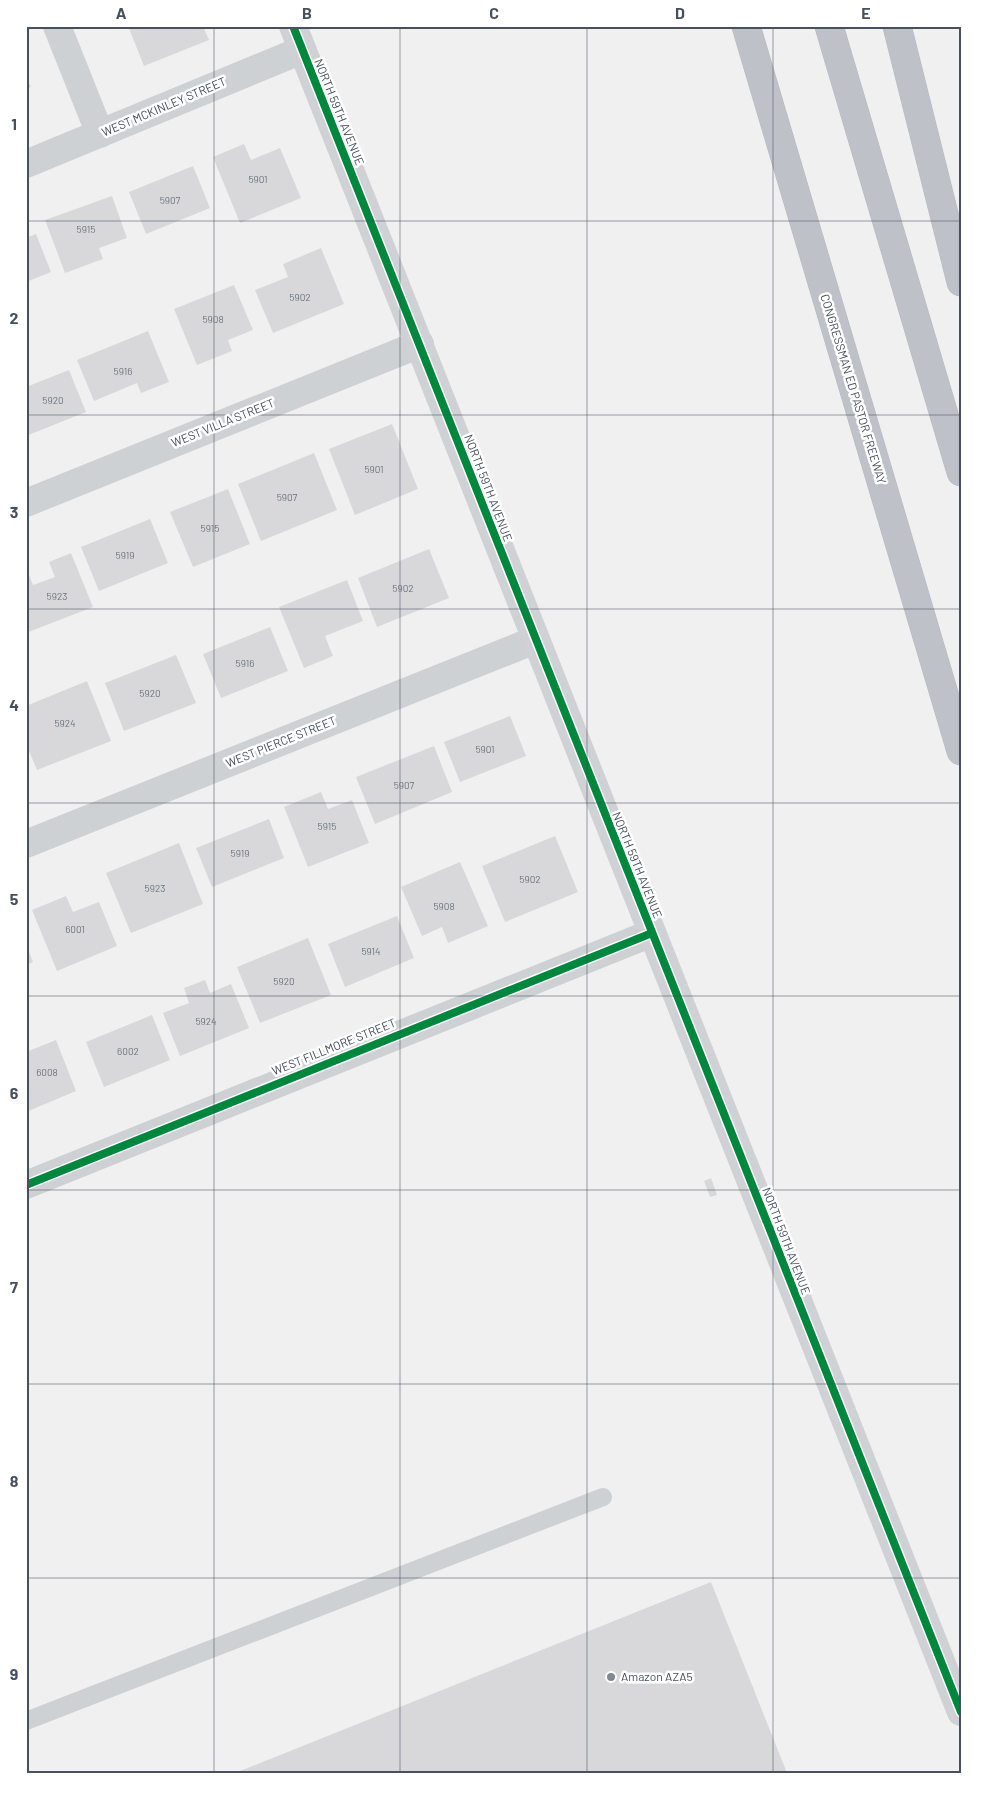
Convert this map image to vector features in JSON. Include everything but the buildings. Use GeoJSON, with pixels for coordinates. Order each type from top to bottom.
{"type":"FeatureCollection","features":[{"type":"Feature","properties":{"kind":"highway","name":"CONGRESSMAN ED PASTOR FREEWAY"},"geometry":{"type":"LineString","coordinates":[[746,26],[961,751]]}},
{"type":"Feature","properties":{"kind":"highway"},"geometry":{"type":"LineString","coordinates":[[829,26],[961,472]]}},
{"type":"Feature","properties":{"kind":"highway"},"geometry":{"type":"LineString","coordinates":[[897,26],[961,282]]}},
{"type":"Feature","properties":{"kind":"main road","name":"NORTH 59TH AVENUE"},"geometry":{"type":"LineString","coordinates":[[297,38],[420,344],[535,640],[961,1712]]}},
{"type":"Feature","properties":{"kind":"street"},"geometry":{"type":"LineString","coordinates":[[57,26],[100,134]]}},
{"type":"Feature","properties":{"kind":"street","name":"WEST MCKINLEY STREET"},"geometry":{"type":"LineString","coordinates":[[26,164],[100,134],[297,38]]}},
{"type":"Feature","properties":{"kind":"street","name":"WEST VILLA STREET"},"geometry":{"type":"LineString","coordinates":[[26,503],[420,344]]}},
{"type":"Feature","properties":{"kind":"street","name":"WEST PIERCE STREET"},"geometry":{"type":"LineString","coordinates":[[26,844],[535,640]]}},
{"type":"Feature","properties":{"kind":"street","name":"WEST FILLMORE STREET"},"geometry":{"type":"LineString","coordinates":[[26,1185],[652,933]]}},
{"type":"Feature","properties":{"kind":"lane"},"geometry":{"type":"LineString","coordinates":[[26,1722],[603,1497]]}},
{"type":"Feature","properties":{"kind":"cycle path"},"geometry":{"type":"LineString","coordinates":[[293,26],[961,1712]]}},
{"type":"Feature","properties":{"kind":"cycle path"},"geometry":{"type":"LineString","coordinates":[[26,1185],[652,933]]}},
{"type":"Feature","properties":{"kind":"place","name":"Amazon AZA5"},"geometry":{"type":"Point","coordinates":[611,1677]}}]}
